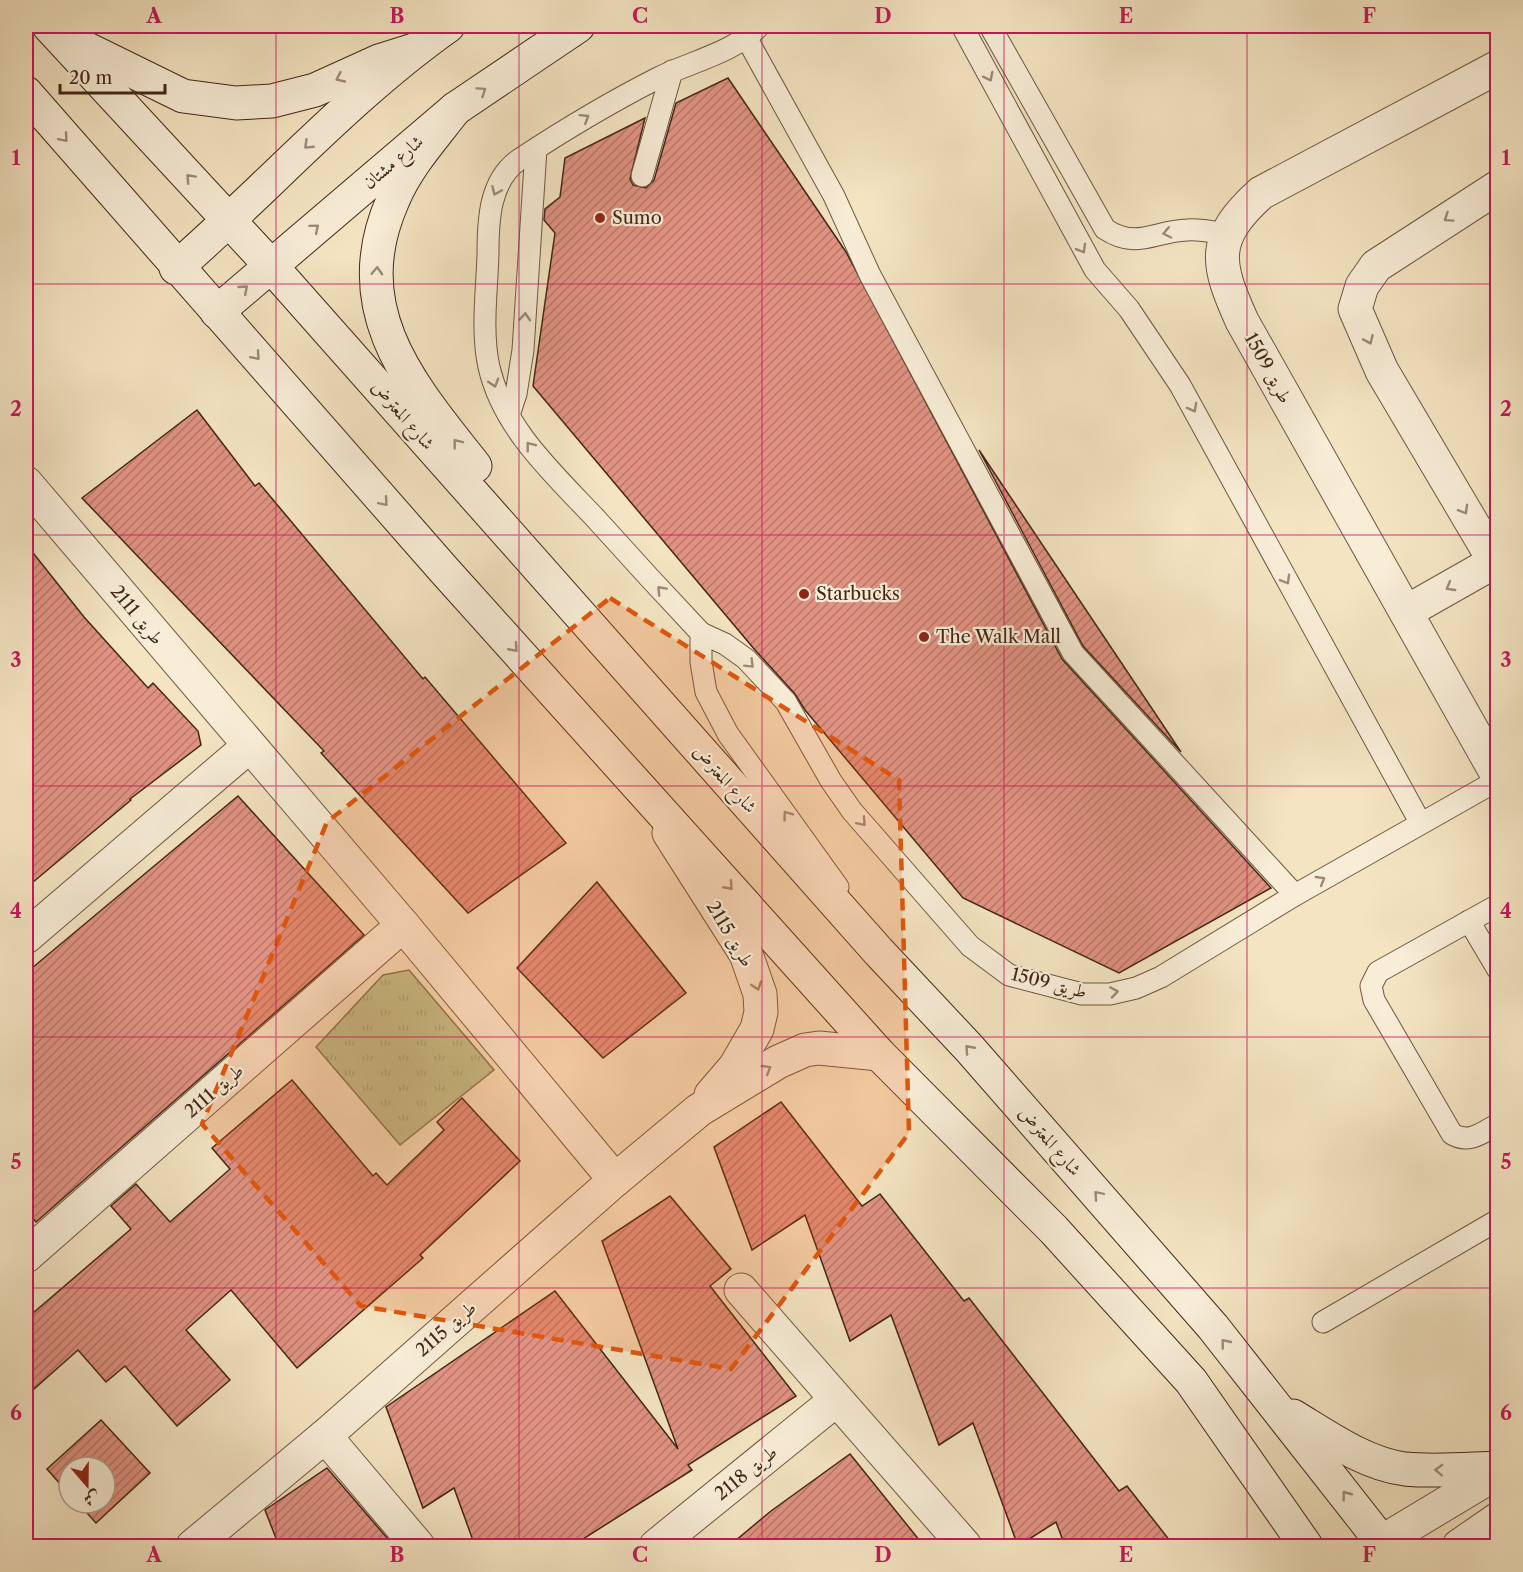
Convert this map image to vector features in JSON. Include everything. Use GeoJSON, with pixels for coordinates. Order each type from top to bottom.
{"type":"FeatureCollection","features":[{"type":"Feature","properties":{"kind":"street"},"geometry":{"type":"LineString","coordinates":[[176,267],[230,221],[319,134],[414,50],[448,26]]}},
{"type":"Feature","properties":{"kind":"street","name":"شارع مشتان"},"geometry":{"type":"LineString","coordinates":[[217,312],[455,109],[578,26]]}},
{"type":"Feature","properties":{"kind":"street"},"geometry":{"type":"LineString","coordinates":[[53,29],[183,96],[236,103],[272,101],[315,90],[379,61],[414,50]]}},
{"type":"Feature","properties":{"kind":"street","name":"شارع المعترض"},"geometry":{"type":"LineString","coordinates":[[53,29],[271,266],[878,951],[985,1066],[1212,1327],[1278,1408],[1380,1545]]}},
{"type":"Feature","properties":{"kind":"street","name":"طريق 1509"},"geometry":{"type":"LineString","coordinates":[[1497,67],[1261,193],[1240,211],[1225,234],[1222,262],[1226,286],[1242,321],[1497,778]]}},
{"type":"Feature","properties":{"kind":"street"},"geometry":{"type":"LineString","coordinates":[[26,93],[176,267],[879,1054],[1054,1230],[1191,1381],[1306,1546]]}},
{"type":"Feature","properties":{"kind":"street"},"geometry":{"type":"LineString","coordinates":[[455,109],[405,176],[392,200],[378,251],[377,278],[380,311],[390,343],[404,373],[506,505],[520,529],[532,562]]}},
{"type":"Feature","properties":{"kind":"street"},"geometry":{"type":"LineString","coordinates":[[1406,612],[1496,565],[1382,371],[1355,309],[1362,286],[1376,266],[1497,187]]}},
{"type":"Feature","properties":{"kind":"street","name":"طريق 2111"},"geometry":{"type":"LineString","coordinates":[[26,483],[248,747],[403,925],[615,1180]]}},
{"type":"Feature","properties":{"kind":"street"},"geometry":{"type":"LineString","coordinates":[[26,936],[248,747]]}},
{"type":"Feature","properties":{"kind":"street","name":"طريق 2115"},"geometry":{"type":"LineString","coordinates":[[643,791],[746,954],[760,994],[761,1012],[757,1029],[735,1067],[699,1110]]}},
{"type":"Feature","properties":{"kind":"street","name":"طريق 2111"},"geometry":{"type":"LineString","coordinates":[[28,1250],[403,925]]}},
{"type":"Feature","properties":{"kind":"street","name":"طريق 2115"},"geometry":{"type":"LineString","coordinates":[[193,1546],[325,1436],[615,1180],[699,1110],[778,1062],[805,1050],[819,1048],[879,1054]]}},
{"type":"Feature","properties":{"kind":"street"},"geometry":{"type":"LineString","coordinates":[[741,1290],[965,1546]]}},
{"type":"Feature","properties":{"kind":"street","name":"طريق 2118"},"geometry":{"type":"LineString","coordinates":[[656,1546],[836,1400]]}},
{"type":"Feature","properties":{"kind":"street"},"geometry":{"type":"LineString","coordinates":[[1278,1408],[1363,1455],[1392,1466],[1446,1470],[1497,1470]]}},
{"type":"Feature","properties":{"kind":"street"},"geometry":{"type":"LineString","coordinates":[[325,1436],[418,1546]]}},
{"type":"Feature","properties":{"kind":"street"},"geometry":{"type":"LineString","coordinates":[[1380,1545],[1497,1470]]}},
{"type":"Feature","properties":{"kind":"lane"},"geometry":{"type":"LineString","coordinates":[[962,26],[1095,270],[1129,309],[1180,385],[1420,822]]}},
{"type":"Feature","properties":{"kind":"lane"},"geometry":{"type":"LineString","coordinates":[[990,26],[1105,229],[1118,237],[1132,241],[1186,230],[1225,234]]}},
{"type":"Feature","properties":{"kind":"lane"},"geometry":{"type":"LineString","coordinates":[[878,951],[825,867],[728,734],[706,692],[701,662],[701,633],[527,444],[496,391],[489,365],[486,337],[488,219],[493,198],[502,178],[517,161],[591,114],[753,32],[834,196],[870,275],[1073,653],[1295,896]]}},
{"type":"Feature","properties":{"kind":"lane"},"geometry":{"type":"LineString","coordinates":[[642,176],[672,71]]}},
{"type":"Feature","properties":{"kind":"lane"},"geometry":{"type":"LineString","coordinates":[[509,415],[516,394],[523,350],[536,150]]}},
{"type":"Feature","properties":{"kind":"lane","name":"طريق 1509"},"geometry":{"type":"LineString","coordinates":[[701,633],[724,644],[746,659],[786,702],[831,781],[852,810],[970,946],[1009,975],[1082,994],[1110,994],[1136,988],[1161,977],[1497,778]]}},
{"type":"Feature","properties":{"kind":"lane"},"geometry":{"type":"LineString","coordinates":[[1497,905],[1378,972],[1371,986],[1374,1000],[1452,1134],[1460,1139],[1470,1139],[1497,1124]]}},
{"type":"Feature","properties":{"kind":"lane"},"geometry":{"type":"LineString","coordinates":[[1469,921],[1497,970]]}},
{"type":"Feature","properties":{"kind":"lane"},"geometry":{"type":"LineString","coordinates":[[1323,1322],[1497,1220]]}},
{"type":"Feature","properties":{"kind":"highlighted area"},"geometry":{"type":"Polygon","coordinates":[[[610,598],[899,780],[909,1133],[731,1369],[361,1306],[202,1124],[327,822],[610,598]]]}},
{"type":"Feature","properties":{"kind":"green space"},"geometry":{"type":"Polygon","coordinates":[[[409,970],[494,1070],[400,1145],[316,1047],[383,975],[409,970]]]}},
{"type":"Feature","properties":{"kind":"building","name":"The Walk Mall"},"geometry":{"type":"Polygon","coordinates":[[[728,78],[846,252],[1062,659],[1271,888],[1119,973],[963,898],[805,710],[795,694],[755,650],[533,386],[555,233],[544,220],[545,209],[560,197],[565,158],[645,118],[630,179],[633,185],[646,188],[654,180],[676,103],[728,78]]]}},
{"type":"Feature","properties":{"kind":"building"},"geometry":{"type":"Polygon","coordinates":[[[197,410],[255,486],[259,483],[423,679],[425,677],[566,843],[468,913],[321,753],[324,751],[82,498],[197,410]]]}},
{"type":"Feature","properties":{"kind":"building"},"geometry":{"type":"Polygon","coordinates":[[[979,450],[1181,752],[1083,646],[979,450]]]}},
{"type":"Feature","properties":{"kind":"building"},"geometry":{"type":"Polygon","coordinates":[[[26,544],[84,617],[148,688],[153,683],[198,731],[201,745],[130,799],[26,888],[26,544]]]}},
{"type":"Feature","properties":{"kind":"building"},"geometry":{"type":"Polygon","coordinates":[[[238,796],[364,935],[36,1222],[26,1210],[26,973],[238,796]]]}},
{"type":"Feature","properties":{"kind":"building"},"geometry":{"type":"Polygon","coordinates":[[[597,882],[686,993],[603,1058],[517,968],[597,882]]]}},
{"type":"Feature","properties":{"kind":"building"},"geometry":{"type":"Polygon","coordinates":[[[292,1080],[373,1176],[376,1173],[387,1185],[444,1130],[437,1122],[462,1098],[520,1161],[420,1255],[423,1258],[297,1368],[231,1290],[186,1330],[230,1380],[177,1426],[125,1366],[106,1382],[78,1350],[26,1396],[26,1319],[131,1229],[111,1206],[136,1184],[170,1222],[230,1169],[212,1148],[292,1080]]]}},
{"type":"Feature","properties":{"kind":"building"},"geometry":{"type":"Polygon","coordinates":[[[781,1102],[862,1206],[880,1194],[964,1301],[969,1298],[1119,1491],[1127,1486],[1174,1546],[1065,1546],[1056,1522],[1018,1546],[973,1423],[939,1445],[891,1315],[850,1341],[805,1215],[752,1250],[714,1147],[781,1102]]]}},
{"type":"Feature","properties":{"kind":"building"},"geometry":{"type":"Polygon","coordinates":[[[670,1196],[731,1269],[710,1286],[796,1396],[688,1465],[692,1470],[572,1546],[475,1546],[454,1488],[423,1508],[386,1407],[555,1291],[678,1449],[602,1241],[670,1196]]]}},
{"type":"Feature","properties":{"kind":"building"},"geometry":{"type":"Polygon","coordinates":[[[101,1420],[150,1473],[117,1504],[117,1455],[62,1455],[101,1420]]]}},
{"type":"Feature","properties":{"kind":"building"},"geometry":{"type":"Polygon","coordinates":[[[850,1454],[924,1546],[729,1546],[771,1511],[850,1454]]]}},
{"type":"Feature","properties":{"kind":"building"},"geometry":{"type":"Polygon","coordinates":[[[57,1460],[57,1480],[47,1469],[57,1460]]]}},
{"type":"Feature","properties":{"kind":"building"},"geometry":{"type":"Polygon","coordinates":[[[327,1468],[394,1546],[279,1546],[265,1510],[327,1468]]]}},
{"type":"Feature","properties":{"kind":"building"},"geometry":{"type":"Polygon","coordinates":[[[89,1515],[105,1515],[96,1523],[89,1515]]]}},
{"type":"Feature","properties":{"kind":"place","name":"Sumo"},"geometry":{"type":"Point","coordinates":[600,218]}},
{"type":"Feature","properties":{"kind":"place","name":"Starbucks"},"geometry":{"type":"Point","coordinates":[804,594]}},
{"type":"Feature","properties":{"kind":"place","name":"The Walk Mall"},"geometry":{"type":"Point","coordinates":[924,637]}}]}
